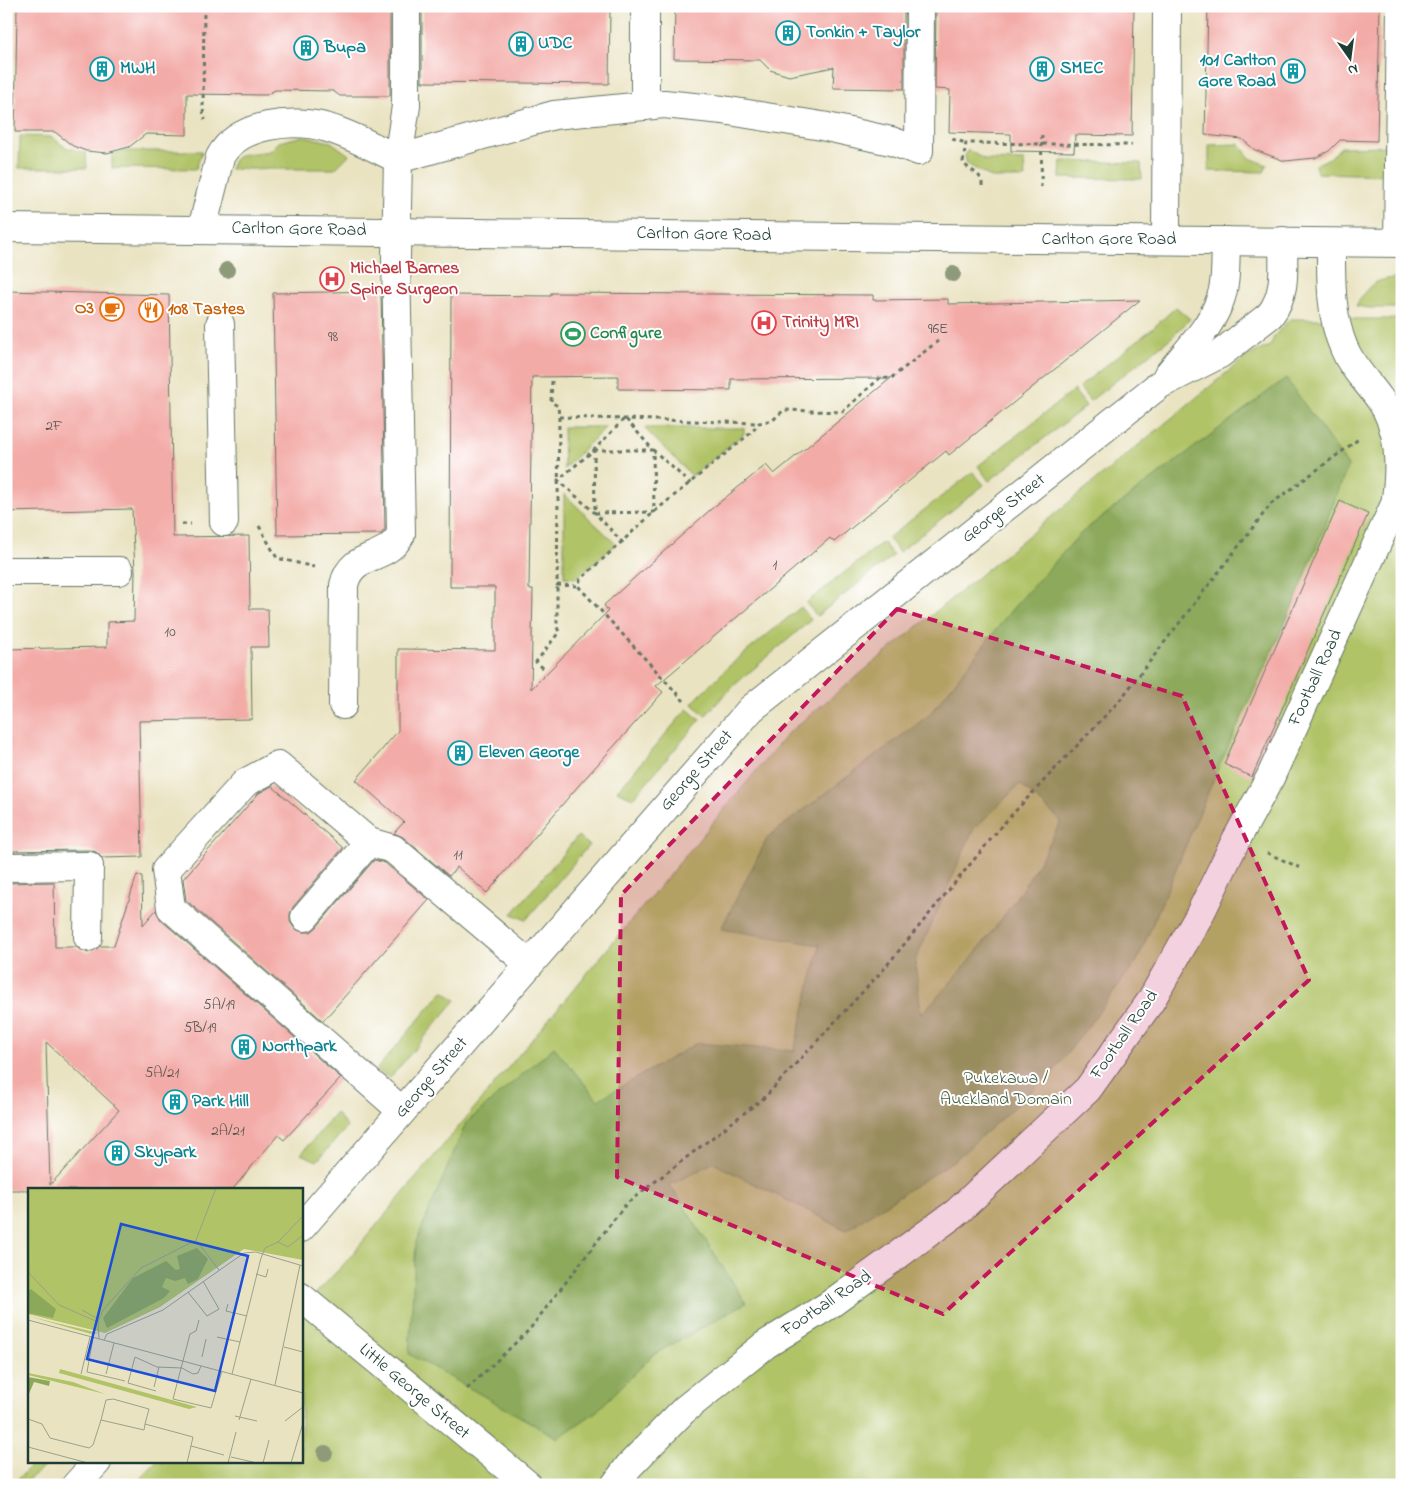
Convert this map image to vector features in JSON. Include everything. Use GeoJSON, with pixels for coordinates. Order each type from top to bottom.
{"type":"FeatureCollection","features":[{"type":"Feature","properties":{"kind":"street"},"geometry":{"type":"LineString","coordinates":[[344,705],[344,585],[346,575],[358,562],[390,549],[401,534],[397,231],[398,159],[406,106],[406,6]]}},
{"type":"Feature","properties":{"kind":"street"},"geometry":{"type":"LineString","coordinates":[[645,6],[645,106]]}},
{"type":"Feature","properties":{"kind":"street"},"geometry":{"type":"LineString","coordinates":[[202,229],[220,157],[231,141],[244,133],[274,126],[326,127],[348,135],[398,159],[554,116],[664,104],[780,118],[860,134],[919,151],[920,6]]}},
{"type":"Feature","properties":{"kind":"street"},"geometry":{"type":"LineString","coordinates":[[1166,240],[1168,6]]}},
{"type":"Feature","properties":{"kind":"street"},"geometry":{"type":"LineString","coordinates":[[1400,243],[1401,6]]}},
{"type":"Feature","properties":{"kind":"street","name":"Carlton Gore Road"},"geometry":{"type":"LineString","coordinates":[[6,228],[1400,243]]}},
{"type":"Feature","properties":{"kind":"street","name":"George Street"},"geometry":{"type":"LineString","coordinates":[[1160,385],[1204,331],[1220,302],[1225,280],[1226,241]]}},
{"type":"Feature","properties":{"kind":"street","name":"George Street"},"geometry":{"type":"LineString","coordinates":[[302,1227],[751,710],[1160,385],[1220,354],[1270,315],[1283,290],[1283,242]]}},
{"type":"Feature","properties":{"kind":"street"},"geometry":{"type":"LineString","coordinates":[[1331,243],[1334,312],[1344,351],[1356,370],[1396,417]]}},
{"type":"Feature","properties":{"kind":"street"},"geometry":{"type":"LineString","coordinates":[[220,324],[224,522]]}},
{"type":"Feature","properties":{"kind":"street","name":"Football Road"},"geometry":{"type":"LineString","coordinates":[[615,1485],[629,1466],[684,1410],[765,1345],[829,1304],[957,1212],[1088,1088],[1150,1002],[1199,916],[1236,840],[1270,778],[1395,504],[1399,483],[1396,417]]}},
{"type":"Feature","properties":{"kind":"street"},"geometry":{"type":"LineString","coordinates":[[6,571],[120,571]]}},
{"type":"Feature","properties":{"kind":"street"},"geometry":{"type":"LineString","coordinates":[[402,1111],[171,908],[166,870],[245,783],[278,765],[369,842],[393,849],[529,964]]}},
{"type":"Feature","properties":{"kind":"street"},"geometry":{"type":"LineString","coordinates":[[306,918],[369,842]]}},
{"type":"Feature","properties":{"kind":"street"},"geometry":{"type":"LineString","coordinates":[[6,867],[89,866],[88,936]]}},
{"type":"Feature","properties":{"kind":"street","name":"Little George Street"},"geometry":{"type":"LineString","coordinates":[[302,1298],[528,1485]]}},
{"type":"Feature","properties":{"kind":"street"},"geometry":{"type":"LineString","coordinates":[[76,1485],[95,1464]]}},
{"type":"Feature","properties":{"kind":"path"},"geometry":{"type":"LineString","coordinates":[[204,6],[203,110],[211,140],[220,157]]}},
{"type":"Feature","properties":{"kind":"path"},"geometry":{"type":"LineString","coordinates":[[1041,187],[1042,131]]}},
{"type":"Feature","properties":{"kind":"path"},"geometry":{"type":"LineString","coordinates":[[982,186],[980,175],[963,162],[966,143],[1134,145]]}},
{"type":"Feature","properties":{"kind":"path"},"geometry":{"type":"LineString","coordinates":[[559,417],[759,423],[773,420],[784,410],[842,412],[881,377],[890,379],[938,341]]}},
{"type":"Feature","properties":{"kind":"path"},"geometry":{"type":"LineString","coordinates":[[543,668],[536,662],[559,632],[557,627],[557,586],[559,417],[558,406],[551,402],[552,381]]}},
{"type":"Feature","properties":{"kind":"path"},"geometry":{"type":"LineString","coordinates":[[441,1414],[529,1330],[626,1204],[765,1097],[883,970],[1005,822],[1120,700],[1271,504],[1396,417]]}},
{"type":"Feature","properties":{"kind":"path"},"geometry":{"type":"LineString","coordinates":[[625,418],[653,450],[691,484]]}},
{"type":"Feature","properties":{"kind":"path"},"geometry":{"type":"LineString","coordinates":[[558,480],[594,450],[625,418]]}},
{"type":"Feature","properties":{"kind":"path"},"geometry":{"type":"LineString","coordinates":[[578,586],[580,580],[623,543],[654,512],[691,484],[752,432],[759,423]]}},
{"type":"Feature","properties":{"kind":"path"},"geometry":{"type":"LineString","coordinates":[[594,450],[653,450]]}},
{"type":"Feature","properties":{"kind":"path"},"geometry":{"type":"LineString","coordinates":[[594,450],[595,513]]}},
{"type":"Feature","properties":{"kind":"path"},"geometry":{"type":"LineString","coordinates":[[653,450],[654,512]]}},
{"type":"Feature","properties":{"kind":"path"},"geometry":{"type":"LineString","coordinates":[[558,480],[595,513],[623,543]]}},
{"type":"Feature","properties":{"kind":"path"},"geometry":{"type":"LineString","coordinates":[[595,513],[654,512]]}},
{"type":"Feature","properties":{"kind":"path"},"geometry":{"type":"LineString","coordinates":[[182,524],[256,521],[277,558],[346,575]]}},
{"type":"Feature","properties":{"kind":"path"},"geometry":{"type":"LineString","coordinates":[[557,586],[578,586],[684,700]]}},
{"type":"Feature","properties":{"kind":"path"},"geometry":{"type":"LineString","coordinates":[[1270,854],[1303,869]]}},
{"type":"Feature","properties":{"kind":"highlighted area"},"geometry":{"type":"Polygon","coordinates":[[[897,609],[1182,696],[1309,980],[943,1314],[617,1177],[621,895],[897,609]]]}},
{"type":"Feature","properties":{"kind":"green space"},"geometry":{"type":"Polygon","coordinates":[[[20,136],[52,137],[65,147],[86,153],[87,168],[19,168],[20,136]]]}},
{"type":"Feature","properties":{"kind":"green space"},"geometry":{"type":"Polygon","coordinates":[[[303,136],[331,142],[349,155],[335,169],[230,169],[234,160],[240,155],[270,151],[279,142],[303,136]]]}},
{"type":"Feature","properties":{"kind":"green space"},"geometry":{"type":"Polygon","coordinates":[[[1239,144],[1250,158],[1267,165],[1264,172],[1209,171],[1209,145],[1239,144]]]}},
{"type":"Feature","properties":{"kind":"green space"},"geometry":{"type":"Polygon","coordinates":[[[1390,146],[1389,175],[1317,173],[1315,165],[1330,158],[1341,147],[1390,146]]]}},
{"type":"Feature","properties":{"kind":"green space"},"geometry":{"type":"Polygon","coordinates":[[[968,150],[985,160],[1024,161],[1025,178],[992,178],[967,164],[965,156],[968,150]]]}},
{"type":"Feature","properties":{"kind":"green space"},"geometry":{"type":"Polygon","coordinates":[[[125,151],[202,151],[196,169],[112,168],[112,154],[125,151]]]}},
{"type":"Feature","properties":{"kind":"green space"},"geometry":{"type":"Polygon","coordinates":[[[1061,161],[1141,163],[1142,179],[1060,178],[1061,161]]]}},
{"type":"Feature","properties":{"kind":"green space"},"geometry":{"type":"Polygon","coordinates":[[[1402,278],[1402,308],[1356,306],[1369,287],[1386,279],[1402,278]]]}},
{"type":"Feature","properties":{"kind":"green space"},"geometry":{"type":"Polygon","coordinates":[[[1176,307],[1190,319],[1172,337],[1090,401],[1079,387],[1152,329],[1176,307]]]}},
{"type":"Feature","properties":{"kind":"green space","name":"Pukekawa / Auckland Domain"},"geometry":{"type":"Polygon","coordinates":[[[1290,319],[1402,319],[1402,1485],[134,1485],[154,1464],[302,1464],[302,1308],[344,1264],[788,733],[1247,356],[1270,346],[1275,335],[1290,319]]]}},
{"type":"Feature","properties":{"kind":"green space"},"geometry":{"type":"Polygon","coordinates":[[[1286,378],[1348,466],[1295,601],[1220,764],[1137,961],[1054,1071],[956,1159],[846,1230],[713,1163],[670,1185],[746,1303],[653,1355],[597,1411],[558,1438],[409,1354],[416,1242],[466,1123],[554,1047],[598,1100],[697,1043],[794,1051],[820,945],[721,929],[768,837],[929,715],[1013,608],[1081,533],[1286,378]],[[1020,784],[973,830],[915,961],[921,1014],[961,970],[999,923],[1032,873],[1061,821],[1020,784]]]}},
{"type":"Feature","properties":{"kind":"green space"},"geometry":{"type":"Polygon","coordinates":[[[1074,390],[1086,406],[989,481],[978,466],[1074,390]]]}},
{"type":"Feature","properties":{"kind":"green space"},"geometry":{"type":"Polygon","coordinates":[[[563,427],[606,427],[564,469],[563,427]]]}},
{"type":"Feature","properties":{"kind":"green space"},"geometry":{"type":"Polygon","coordinates":[[[644,428],[744,428],[744,434],[692,476],[644,428]]]}},
{"type":"Feature","properties":{"kind":"green space"},"geometry":{"type":"Polygon","coordinates":[[[973,472],[984,485],[899,552],[888,538],[973,472]]]}},
{"type":"Feature","properties":{"kind":"green space"},"geometry":{"type":"Polygon","coordinates":[[[564,494],[616,544],[577,578],[564,577],[564,494]]]}},
{"type":"Feature","properties":{"kind":"green space"},"geometry":{"type":"Polygon","coordinates":[[[883,542],[893,556],[817,616],[806,603],[883,542]]]}},
{"type":"Feature","properties":{"kind":"green space"},"geometry":{"type":"Polygon","coordinates":[[[801,607],[811,620],[731,688],[705,716],[692,703],[728,667],[801,607]]]}},
{"type":"Feature","properties":{"kind":"green space"},"geometry":{"type":"Polygon","coordinates":[[[687,709],[700,720],[633,798],[617,791],[687,709]]]}},
{"type":"Feature","properties":{"kind":"green space"},"geometry":{"type":"Polygon","coordinates":[[[578,836],[589,845],[526,920],[512,914],[578,836]]]}},
{"type":"Feature","properties":{"kind":"green space"},"geometry":{"type":"Polygon","coordinates":[[[443,991],[456,1000],[390,1078],[376,1070],[443,991]]]}},
{"type":"Feature","properties":{"kind":"green space"},"geometry":{"type":"Polygon","coordinates":[[[336,1113],[347,1127],[317,1161],[301,1154],[336,1113]]]}},
{"type":"Feature","properties":{"kind":"green space"},"geometry":{"type":"Polygon","coordinates":[[[32,1464],[48,1464],[22,1485],[13,1485],[32,1464]]]}},
{"type":"Feature","properties":{"kind":"building"},"geometry":{"type":"Polygon","coordinates":[[[17,6],[390,6],[390,96],[340,96],[333,91],[275,90],[266,95],[187,94],[187,135],[146,134],[129,147],[107,153],[86,151],[73,146],[55,132],[15,132],[17,6]]]}},
{"type":"Feature","properties":{"kind":"building","name":"UDC"},"geometry":{"type":"Polygon","coordinates":[[[422,6],[610,6],[609,84],[422,82],[422,6]]]}},
{"type":"Feature","properties":{"kind":"building","name":"Tonkin + Taylor"},"geometry":{"type":"Polygon","coordinates":[[[675,6],[904,6],[904,89],[833,88],[834,67],[789,76],[770,70],[760,60],[674,59],[675,6]]]}},
{"type":"Feature","properties":{"kind":"building","name":"SMEC"},"geometry":{"type":"Polygon","coordinates":[[[936,6],[1134,6],[1132,136],[1075,135],[1074,152],[1011,151],[1011,134],[949,132],[950,90],[935,89],[936,6]]]}},
{"type":"Feature","properties":{"kind":"building","name":"101 Carlton Gore Road"},"geometry":{"type":"Polygon","coordinates":[[[1208,6],[1380,6],[1377,141],[1340,140],[1329,151],[1315,158],[1285,161],[1255,150],[1242,139],[1205,135],[1208,6]]]}},
{"type":"Feature","properties":{"kind":"building"},"geometry":{"type":"Polygon","coordinates":[[[6,291],[169,295],[173,537],[249,536],[250,609],[268,609],[269,647],[251,647],[252,719],[139,721],[142,857],[102,858],[96,852],[89,850],[6,851],[6,649],[107,647],[107,622],[134,621],[135,571],[132,509],[6,512],[6,291]]]}},
{"type":"Feature","properties":{"kind":"building"},"geometry":{"type":"Polygon","coordinates":[[[381,291],[385,529],[381,534],[277,535],[273,293],[381,291]]]}},
{"type":"Feature","properties":{"kind":"building"},"geometry":{"type":"Polygon","coordinates":[[[551,293],[873,295],[873,300],[948,299],[948,304],[1140,300],[949,455],[946,451],[834,542],[830,538],[656,686],[663,692],[579,785],[487,893],[457,867],[449,876],[403,837],[394,833],[404,822],[356,780],[398,731],[398,649],[495,650],[495,587],[450,587],[451,295],[551,296],[551,293]],[[618,376],[532,377],[529,589],[533,589],[531,689],[608,611],[604,605],[710,510],[766,465],[774,474],[891,378],[731,379],[731,390],[618,389],[618,376]]]}},
{"type":"Feature","properties":{"kind":"building"},"geometry":{"type":"Polygon","coordinates":[[[1340,501],[1368,514],[1252,777],[1224,764],[1340,501]]]}},
{"type":"Feature","properties":{"kind":"building"},"geometry":{"type":"Polygon","coordinates":[[[272,786],[343,848],[293,907],[290,914],[290,922],[295,929],[311,932],[317,927],[374,860],[385,863],[429,900],[323,1021],[186,900],[183,879],[259,793],[272,786]]]}},
{"type":"Feature","properties":{"kind":"building"},"geometry":{"type":"Polygon","coordinates":[[[137,875],[142,876],[143,925],[156,910],[161,920],[341,1078],[284,1140],[278,1135],[234,1188],[28,1188],[28,1190],[6,1190],[6,883],[54,882],[55,947],[76,947],[88,953],[100,946],[114,946],[137,875]],[[46,1042],[50,1185],[119,1110],[46,1042]]]}},
{"type":"Feature","properties":{"kind":"place","name":"Tonkin + Taylor"},"geometry":{"type":"Point","coordinates":[788,33]}},
{"type":"Feature","properties":{"kind":"place","name":"UDC"},"geometry":{"type":"Point","coordinates":[521,44]}},
{"type":"Feature","properties":{"kind":"place","name":"Bupa"},"geometry":{"type":"Point","coordinates":[306,48]}},
{"type":"Feature","properties":{"kind":"place","name":"MWH"},"geometry":{"type":"Point","coordinates":[102,69]}},
{"type":"Feature","properties":{"kind":"place","name":"SMEC"},"geometry":{"type":"Point","coordinates":[1042,69]}},
{"type":"Feature","properties":{"kind":"place","name":"101 Carlton Gore Road"},"geometry":{"type":"Point","coordinates":[1293,71]}},
{"type":"Feature","properties":{"kind":"place","name":"Michael Barnes Spine Surgeon"},"geometry":{"type":"Point","coordinates":[332,279]}},
{"type":"Feature","properties":{"kind":"place","name":"O3"},"geometry":{"type":"Point","coordinates":[112,309]}},
{"type":"Feature","properties":{"kind":"place","name":"108 Tastes"},"geometry":{"type":"Point","coordinates":[151,310]}},
{"type":"Feature","properties":{"kind":"place","name":"Trinity MRI"},"geometry":{"type":"Point","coordinates":[764,323]}},
{"type":"Feature","properties":{"kind":"place","name":"Configure"},"geometry":{"type":"Point","coordinates":[573,334]}},
{"type":"Feature","properties":{"kind":"place","name":"Eleven George"},"geometry":{"type":"Point","coordinates":[460,753]}},
{"type":"Feature","properties":{"kind":"place","name":"Northpark"},"geometry":{"type":"Point","coordinates":[244,1047]}},
{"type":"Feature","properties":{"kind":"place","name":"Park Hill"},"geometry":{"type":"Point","coordinates":[175,1102]}},
{"type":"Feature","properties":{"kind":"place","name":"Skypark"},"geometry":{"type":"Point","coordinates":[117,1153]}}]}
